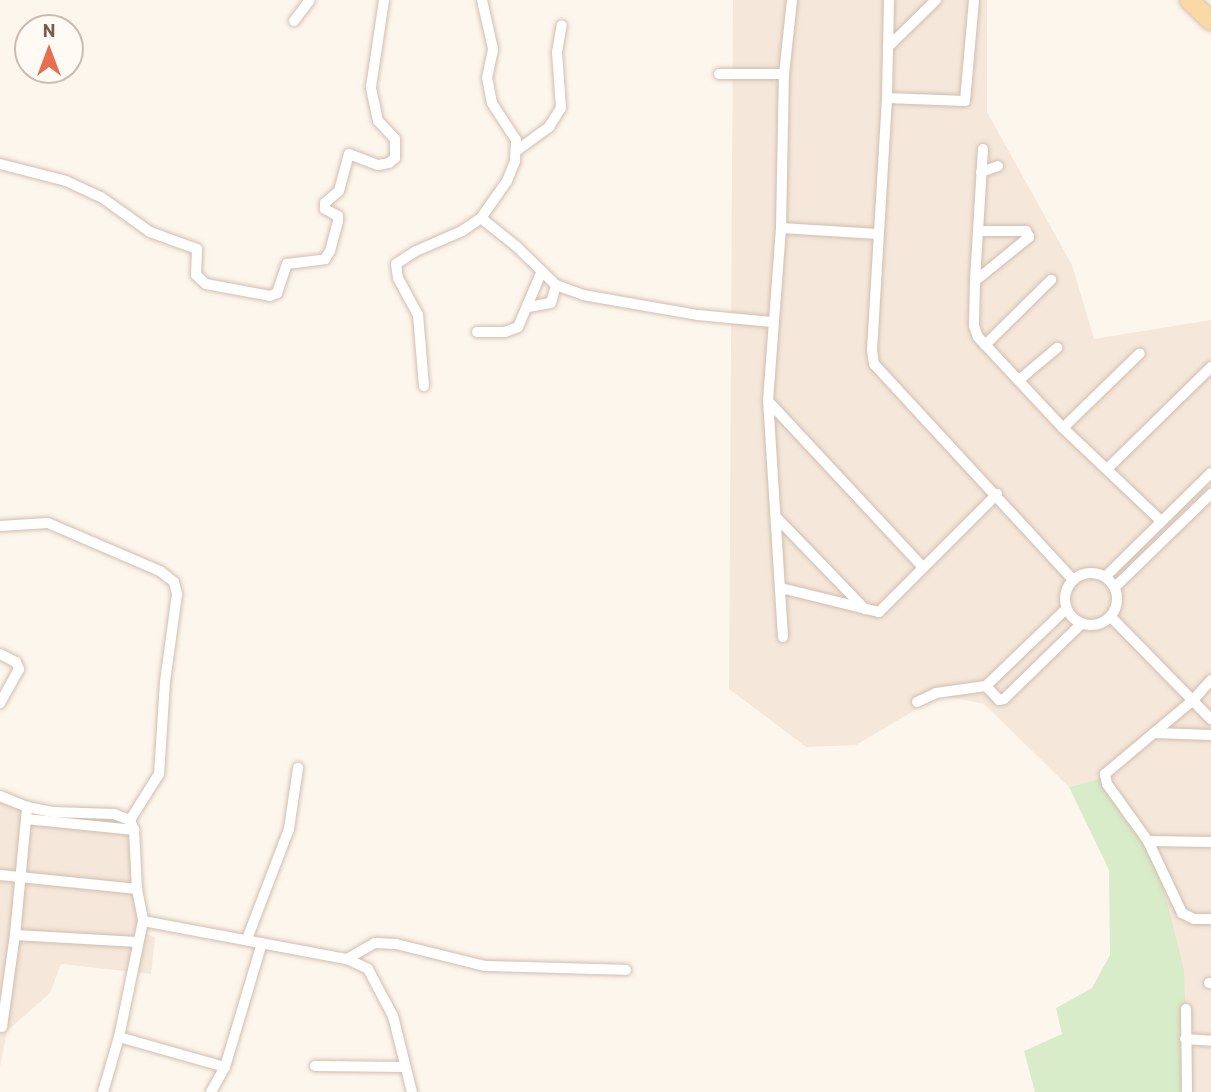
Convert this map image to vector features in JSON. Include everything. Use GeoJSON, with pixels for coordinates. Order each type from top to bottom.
{"type":"FeatureCollection","features":[{"type":"Feature","properties":{"kind":"main road"},"geometry":{"type":"LineString","coordinates":[[1189,0],[1211,21]]}},
{"type":"Feature","properties":{"kind":"street"},"geometry":{"type":"LineString","coordinates":[[295,21],[310,0]]}},
{"type":"Feature","properties":{"kind":"street"},"geometry":{"type":"LineString","coordinates":[[0,164],[66,180],[101,197],[150,232],[197,249],[196,275],[206,284],[270,296],[277,293],[287,264],[325,259],[330,251],[338,216],[325,209],[325,203],[339,191],[349,154],[382,165],[395,158],[395,139],[376,116],[371,88],[384,0]]}},
{"type":"Feature","properties":{"kind":"street"},"geometry":{"type":"LineString","coordinates":[[424,386],[418,315],[398,278],[396,264],[416,251],[462,231],[481,218],[507,181],[516,151],[512,131],[492,103],[487,78],[493,49],[482,0]]}},
{"type":"Feature","properties":{"kind":"street"},"geometry":{"type":"LineString","coordinates":[[783,637],[768,401],[781,228],[784,74],[792,0]]}},
{"type":"Feature","properties":{"kind":"street"},"geometry":{"type":"LineString","coordinates":[[889,0],[887,98],[872,350],[874,364],[997,494],[1073,580]]}},
{"type":"Feature","properties":{"kind":"street"},"geometry":{"type":"LineString","coordinates":[[887,47],[936,0]]}},
{"type":"Feature","properties":{"kind":"street"},"geometry":{"type":"LineString","coordinates":[[887,98],[965,102],[974,0]]}},
{"type":"Feature","properties":{"kind":"street"},"geometry":{"type":"LineString","coordinates":[[516,151],[550,127],[561,108],[557,52],[562,25]]}},
{"type":"Feature","properties":{"kind":"street"},"geometry":{"type":"LineString","coordinates":[[719,74],[784,74]]}},
{"type":"Feature","properties":{"kind":"street"},"geometry":{"type":"LineString","coordinates":[[983,149],[974,326],[985,345],[1063,428],[1161,521]]}},
{"type":"Feature","properties":{"kind":"street"},"geometry":{"type":"LineString","coordinates":[[981,172],[998,166]]}},
{"type":"Feature","properties":{"kind":"street"},"geometry":{"type":"LineString","coordinates":[[481,218],[516,246],[556,285],[583,295],[622,303],[772,322]]}},
{"type":"Feature","properties":{"kind":"street"},"geometry":{"type":"LineString","coordinates":[[781,228],[877,234]]}},
{"type":"Feature","properties":{"kind":"street"},"geometry":{"type":"LineString","coordinates":[[975,281],[1029,237],[1027,231],[978,231]]}},
{"type":"Feature","properties":{"kind":"street"},"geometry":{"type":"LineString","coordinates":[[477,332],[513,331],[528,307],[541,273]]}},
{"type":"Feature","properties":{"kind":"street"},"geometry":{"type":"LineString","coordinates":[[985,345],[1051,280]]}},
{"type":"Feature","properties":{"kind":"street"},"geometry":{"type":"LineString","coordinates":[[528,307],[551,303],[556,285]]}},
{"type":"Feature","properties":{"kind":"street"},"geometry":{"type":"LineString","coordinates":[[1019,380],[1057,348]]}},
{"type":"Feature","properties":{"kind":"street"},"geometry":{"type":"LineString","coordinates":[[1063,428],[1140,353]]}},
{"type":"Feature","properties":{"kind":"street"},"geometry":{"type":"LineString","coordinates":[[1107,469],[1211,367]]}},
{"type":"Feature","properties":{"kind":"street"},"geometry":{"type":"LineString","coordinates":[[768,401],[922,566]]}},
{"type":"Feature","properties":{"kind":"street"},"geometry":{"type":"LineString","coordinates":[[1105,577],[1211,473]]}},
{"type":"Feature","properties":{"kind":"street"},"geometry":{"type":"LineString","coordinates":[[781,588],[879,612],[922,566],[997,494]]}},
{"type":"Feature","properties":{"kind":"street"},"geometry":{"type":"LineString","coordinates":[[1115,587],[1211,494]]}},
{"type":"Feature","properties":{"kind":"street"},"geometry":{"type":"LineString","coordinates":[[777,518],[867,611]]}},
{"type":"Feature","properties":{"kind":"street"},"geometry":{"type":"LineString","coordinates":[[0,526],[48,523],[160,571],[174,582],[177,594],[165,682],[159,774],[132,825],[137,889],[143,921],[119,1037],[103,1092]]}},
{"type":"Feature","properties":{"kind":"street"},"geometry":{"type":"LineString","coordinates":[[1089,573],[1105,577],[1115,587],[1118,603],[1111,617],[1097,625],[1081,624],[1066,609],[1065,599],[1073,580],[1089,573]]}},
{"type":"Feature","properties":{"kind":"street"},"geometry":{"type":"LineString","coordinates":[[917,702],[936,693],[986,686],[1066,609]]}},
{"type":"Feature","properties":{"kind":"street"},"geometry":{"type":"LineString","coordinates":[[1111,617],[1211,719]]}},
{"type":"Feature","properties":{"kind":"street"},"geometry":{"type":"LineString","coordinates":[[986,686],[999,700],[1004,699],[1081,624]]}},
{"type":"Feature","properties":{"kind":"street"},"geometry":{"type":"LineString","coordinates":[[0,654],[16,662],[19,669],[0,704]]}},
{"type":"Feature","properties":{"kind":"street"},"geometry":{"type":"LineString","coordinates":[[1211,680],[1192,701],[1105,774],[1107,784],[1148,841],[1182,913],[1194,919],[1211,919]]}},
{"type":"Feature","properties":{"kind":"street"},"geometry":{"type":"LineString","coordinates":[[1154,733],[1211,734]]}},
{"type":"Feature","properties":{"kind":"street"},"geometry":{"type":"LineString","coordinates":[[247,939],[289,829],[298,768]]}},
{"type":"Feature","properties":{"kind":"street"},"geometry":{"type":"LineString","coordinates":[[0,796],[27,807],[52,812],[114,814],[132,825]]}},
{"type":"Feature","properties":{"kind":"street"},"geometry":{"type":"LineString","coordinates":[[2,1027],[15,935],[27,807]]}},
{"type":"Feature","properties":{"kind":"street"},"geometry":{"type":"LineString","coordinates":[[26,819],[132,825]]}},
{"type":"Feature","properties":{"kind":"street"},"geometry":{"type":"LineString","coordinates":[[1148,841],[1211,842]]}},
{"type":"Feature","properties":{"kind":"street"},"geometry":{"type":"LineString","coordinates":[[0,875],[137,889]]}},
{"type":"Feature","properties":{"kind":"street"},"geometry":{"type":"LineString","coordinates":[[143,921],[347,958],[368,969],[378,982],[393,1017],[412,1092]]}},
{"type":"Feature","properties":{"kind":"street"},"geometry":{"type":"LineString","coordinates":[[15,935],[137,942]]}},
{"type":"Feature","properties":{"kind":"street"},"geometry":{"type":"LineString","coordinates":[[211,1092],[225,1067],[262,943]]}},
{"type":"Feature","properties":{"kind":"street"},"geometry":{"type":"LineString","coordinates":[[347,958],[375,943],[396,944],[485,965],[625,970]]}},
{"type":"Feature","properties":{"kind":"street"},"geometry":{"type":"LineString","coordinates":[[1186,1009],[1187,1092]]}},
{"type":"Feature","properties":{"kind":"street"},"geometry":{"type":"LineString","coordinates":[[119,1037],[225,1067]]}},
{"type":"Feature","properties":{"kind":"street"},"geometry":{"type":"LineString","coordinates":[[1185,1039],[1211,1041]]}},
{"type":"Feature","properties":{"kind":"street"},"geometry":{"type":"LineString","coordinates":[[315,1066],[405,1068]]}},
{"type":"Feature","properties":{"kind":"shaded area"},"geometry":{"type":"Polygon","coordinates":[[[733,0],[987,0],[987,112],[1072,265],[1094,339],[1211,320],[1211,1092],[1185,1092],[1103,778],[1069,787],[984,704],[941,695],[856,745],[806,747],[729,689],[733,0]]]}},
{"type":"Feature","properties":{"kind":"shaded area"},"geometry":{"type":"Polygon","coordinates":[[[0,796],[26,812],[114,817],[130,821],[138,842],[137,931],[155,937],[151,974],[61,964],[50,993],[7,1031],[0,1067],[0,796]]]}},
{"type":"Feature","properties":{"kind":"green space"},"geometry":{"type":"Polygon","coordinates":[[[1103,778],[1159,870],[1184,970],[1188,1077],[1185,1092],[1035,1092],[1024,1051],[1062,1034],[1056,1008],[1092,988],[1110,955],[1109,870],[1069,787],[1103,778]]]}}]}
